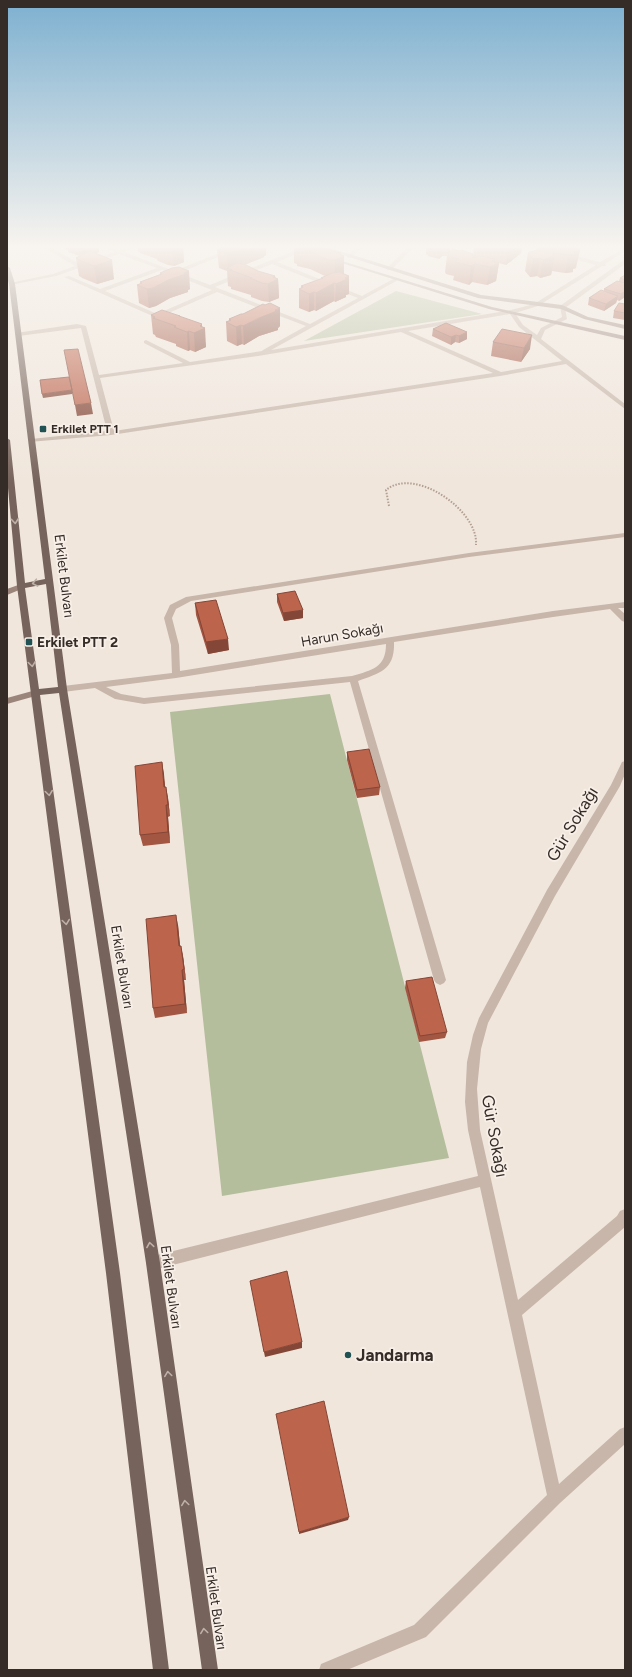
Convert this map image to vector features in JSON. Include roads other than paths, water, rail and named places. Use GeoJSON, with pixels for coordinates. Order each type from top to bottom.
{"type":"FeatureCollection","features":[{"type":"Feature","properties":{"kind":"main road","name":"Erkilet Bulvarı"},"geometry":{"type":"LineString","coordinates":[[17,326],[63,689],[153,1263],[210,1670]]}},
{"type":"Feature","properties":{"kind":"main road"},"geometry":{"type":"LineString","coordinates":[[7,440],[21,586],[114,1280],[161,1670]]}},
{"type":"Feature","properties":{"kind":"main road"},"geometry":{"type":"LineString","coordinates":[[21,586],[50,581]]}},
{"type":"Feature","properties":{"kind":"main road"},"geometry":{"type":"LineString","coordinates":[[36,693],[63,689]]}},
{"type":"Feature","properties":{"kind":"street"},"geometry":{"type":"LineString","coordinates":[[18,334],[75,326]]}},
{"type":"Feature","properties":{"kind":"street"},"geometry":{"type":"LineString","coordinates":[[79,326],[84,327],[111,433]]}},
{"type":"Feature","properties":{"kind":"street"},"geometry":{"type":"LineString","coordinates":[[258,354],[310,326]]}},
{"type":"Feature","properties":{"kind":"street"},"geometry":{"type":"LineString","coordinates":[[97,377],[258,354],[431,326]]}},
{"type":"Feature","properties":{"kind":"street"},"geometry":{"type":"LineString","coordinates":[[521,326],[625,407]]}},
{"type":"Feature","properties":{"kind":"street"},"geometry":{"type":"LineString","coordinates":[[538,339],[543,329],[549,326]]}},
{"type":"Feature","properties":{"kind":"street"},"geometry":{"type":"LineString","coordinates":[[571,326],[625,338]]}},
{"type":"Feature","properties":{"kind":"street"},"geometry":{"type":"LineString","coordinates":[[404,331],[500,374]]}},
{"type":"Feature","properties":{"kind":"street"},"geometry":{"type":"LineString","coordinates":[[146,342],[190,364]]}},
{"type":"Feature","properties":{"kind":"street"},"geometry":{"type":"LineString","coordinates":[[31,442],[111,433],[500,374],[566,362]]}},
{"type":"Feature","properties":{"kind":"street"},"geometry":{"type":"LineString","coordinates":[[176,675],[175,645],[168,618],[173,607],[183,601],[469,555],[625,535]]}},
{"type":"Feature","properties":{"kind":"street"},"geometry":{"type":"LineString","coordinates":[[7,592],[21,586]]}},
{"type":"Feature","properties":{"kind":"street","name":"Harun Sokağı"},"geometry":{"type":"LineString","coordinates":[[63,689],[176,675],[390,640],[625,605]]}},
{"type":"Feature","properties":{"kind":"street"},"geometry":{"type":"LineString","coordinates":[[612,607],[625,619]]}},
{"type":"Feature","properties":{"kind":"street"},"geometry":{"type":"LineString","coordinates":[[96,684],[109,694],[144,701],[353,679],[376,671],[384,666],[391,655],[390,640]]}},
{"type":"Feature","properties":{"kind":"street"},"geometry":{"type":"LineString","coordinates":[[353,679],[440,980]]}},
{"type":"Feature","properties":{"kind":"street"},"geometry":{"type":"LineString","coordinates":[[7,701],[36,693]]}},
{"type":"Feature","properties":{"kind":"street","name":"Gür Sokağı"},"geometry":{"type":"LineString","coordinates":[[555,1498],[474,1130],[470,1091],[473,1055],[483,1022],[551,893],[615,786],[625,764]]}},
{"type":"Feature","properties":{"kind":"street"},"geometry":{"type":"LineString","coordinates":[[153,1263],[485,1180]]}},
{"type":"Feature","properties":{"kind":"street"},"geometry":{"type":"LineString","coordinates":[[514,1313],[625,1216]]}},
{"type":"Feature","properties":{"kind":"street"},"geometry":{"type":"LineString","coordinates":[[327,1670],[420,1631],[555,1498],[625,1434]]}},
{"type":"Feature","properties":{"kind":"place","name":"Erkilet PTT 1"},"geometry":{"type":"Point","coordinates":[43,429]}},
{"type":"Feature","properties":{"kind":"place","name":"Erkilet PTT 2"},"geometry":{"type":"Point","coordinates":[29,642]}},
{"type":"Feature","properties":{"kind":"place","name":"Jandarma"},"geometry":{"type":"Point","coordinates":[348,1355]}}]}
